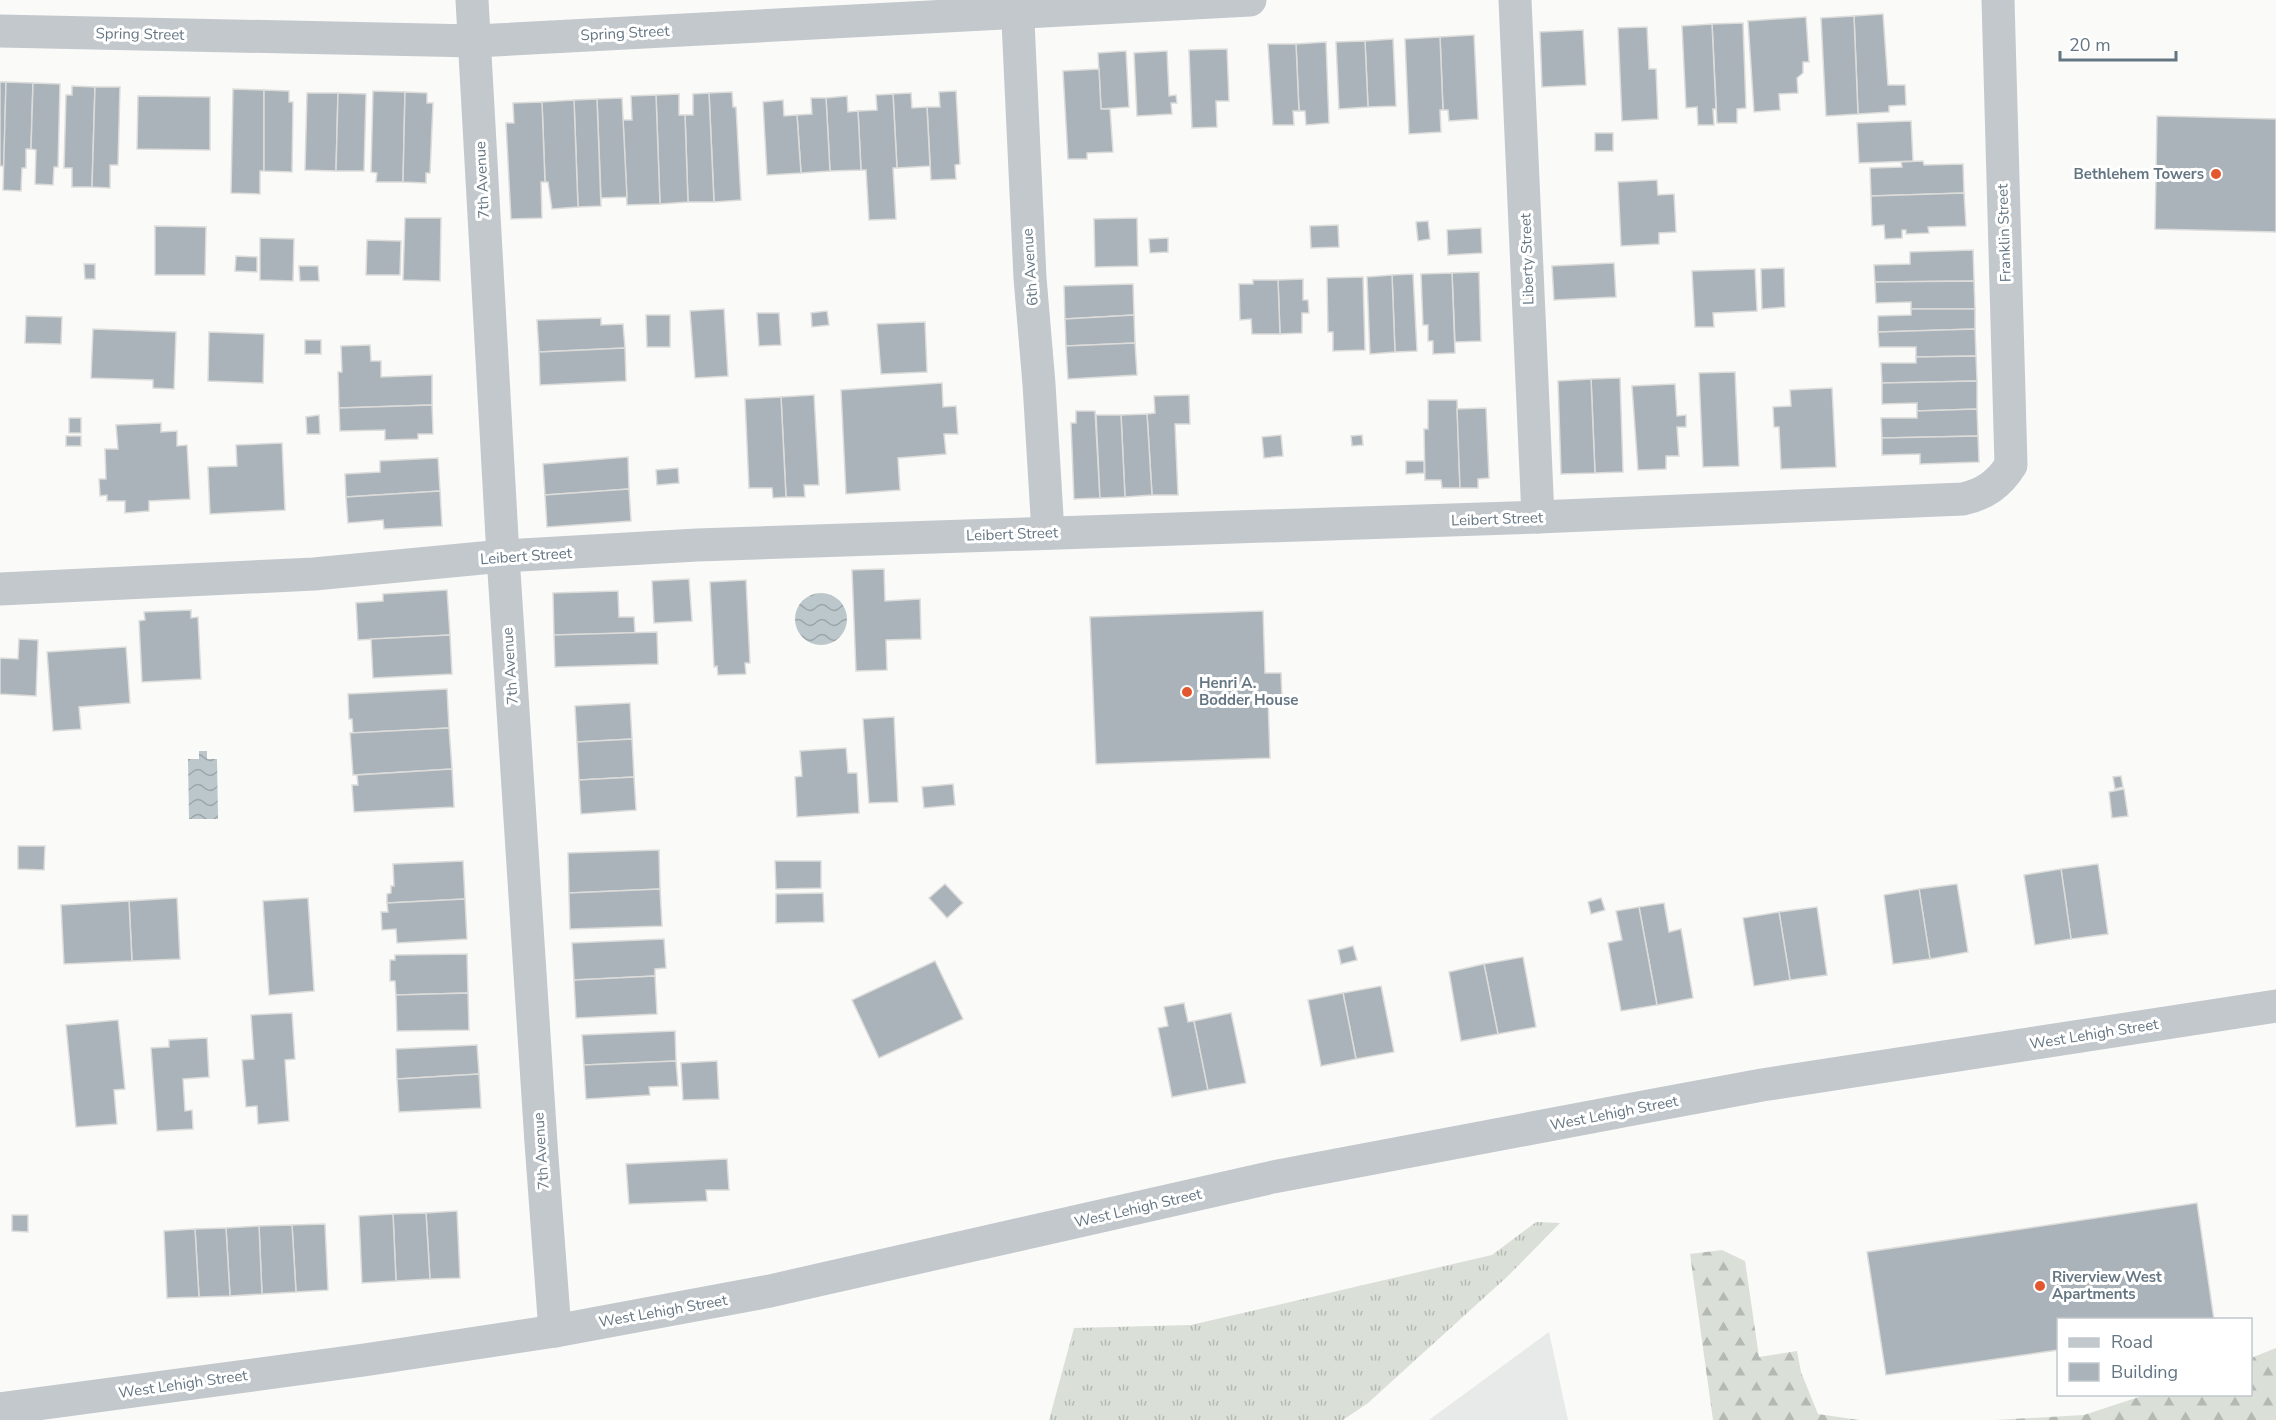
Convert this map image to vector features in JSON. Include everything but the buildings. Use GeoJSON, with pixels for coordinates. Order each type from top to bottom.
{"type":"FeatureCollection","features":[{"type":"Feature","properties":{"kind":"street","name":"7th Avenue"},"geometry":{"type":"LineString","coordinates":[[472,0],[503,556],[555,1331]]}},
{"type":"Feature","properties":{"kind":"street","name":"Spring Street"},"geometry":{"type":"LineString","coordinates":[[0,31],[475,40],[1017,6],[1250,0]]}},
{"type":"Feature","properties":{"kind":"street","name":"Liberty Street"},"geometry":{"type":"LineString","coordinates":[[1515,0],[1538,517]]}},
{"type":"Feature","properties":{"kind":"street","name":"Franklin Street"},"geometry":{"type":"LineString","coordinates":[[1998,0],[2011,465]]}},
{"type":"Feature","properties":{"kind":"street","name":"6th Avenue"},"geometry":{"type":"LineString","coordinates":[[1017,6],[1030,278],[1048,533]]}},
{"type":"Feature","properties":{"kind":"street","name":"Leibert Street"},"geometry":{"type":"LineString","coordinates":[[0,589],[314,574],[503,556],[697,545],[1538,517],[1963,499],[1980,495],[2001,480],[2011,465]]}},
{"type":"Feature","properties":{"kind":"street","name":"West Lehigh Street"},"geometry":{"type":"LineString","coordinates":[[0,1409],[364,1360],[555,1331],[770,1291],[1273,1178],[1762,1085],[2276,1006]]}},
{"type":"Feature","properties":{"kind":"shaded area"},"geometry":{"type":"Polygon","coordinates":[[[1549,1332],[1568,1420],[1429,1420],[1549,1332]]]}},
{"type":"Feature","properties":{"kind":"green space"},"geometry":{"type":"Polygon","coordinates":[[[1536,1222],[1560,1223],[1509,1275],[1368,1403],[1343,1420],[1049,1420],[1074,1328],[1191,1325],[1492,1255],[1536,1222]]]}},
{"type":"Feature","properties":{"kind":"green space"},"geometry":{"type":"Polygon","coordinates":[[[1722,1250],[1745,1261],[1759,1357],[1797,1351],[1801,1372],[1818,1414],[1859,1420],[1713,1420],[1690,1254],[1722,1250]]]}},
{"type":"Feature","properties":{"kind":"green space"},"geometry":{"type":"Polygon","coordinates":[[[2276,1348],[2276,1420],[1995,1420],[2084,1415],[2142,1396],[2252,1396],[2252,1358],[2276,1348]]]}},
{"type":"Feature","properties":{"kind":"water"},"geometry":{"type":"Polygon","coordinates":[[[821,593],[831,595],[839,601],[845,609],[847,619],[845,629],[839,637],[831,643],[821,645],[811,643],[803,637],[797,629],[795,619],[797,609],[803,601],[811,595],[821,593]]]}},
{"type":"Feature","properties":{"kind":"water"},"geometry":{"type":"Polygon","coordinates":[[[199,751],[207,751],[207,759],[217,759],[218,819],[189,819],[188,759],[199,759],[199,751]]]}},
{"type":"Feature","properties":{"kind":"place","name":"Bethlehem Towers"},"geometry":{"type":"Point","coordinates":[2216,174]}},
{"type":"Feature","properties":{"kind":"place","name":"Henri A. Bodder House"},"geometry":{"type":"Point","coordinates":[1187,692]}},
{"type":"Feature","properties":{"kind":"place","name":"Riverview West Apartments"},"geometry":{"type":"Point","coordinates":[2040,1286]}}]}
